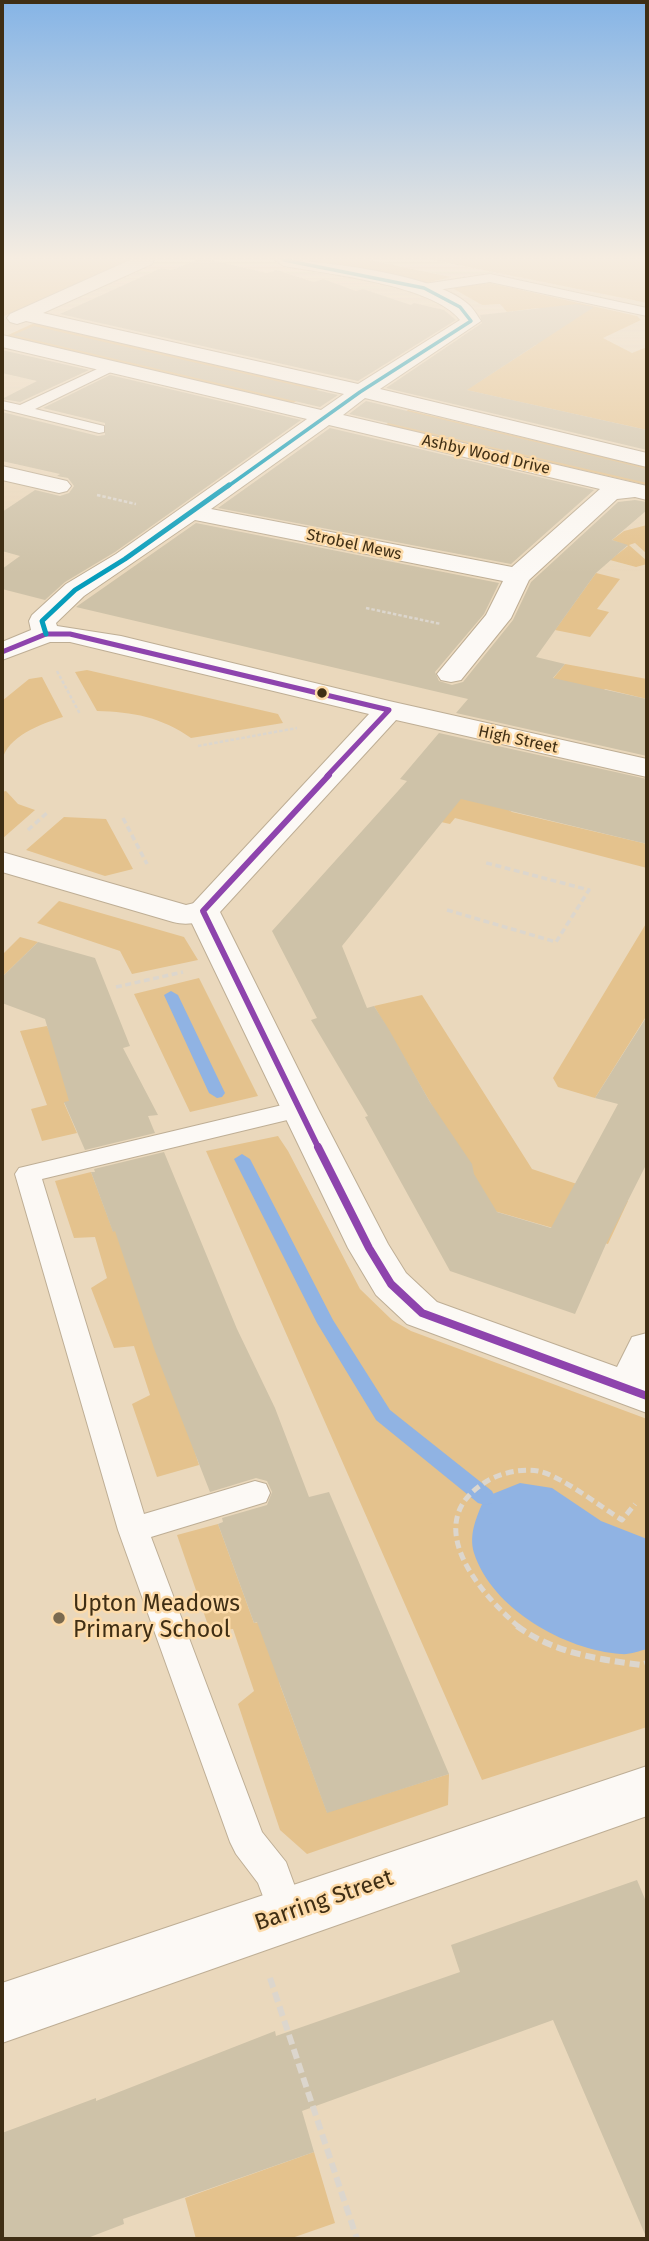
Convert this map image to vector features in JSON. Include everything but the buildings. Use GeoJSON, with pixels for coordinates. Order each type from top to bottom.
{"type":"FeatureCollection","features":[{"type":"Feature","properties":{"kind":"street","name":"Ashby Wood Drive"},"geometry":{"type":"LineString","coordinates":[[100,365],[639,491]]}},
{"type":"Feature","properties":{"kind":"street","name":"Ashby Wood Drive"},"geometry":{"type":"LineString","coordinates":[[240,365],[647,460]]}},
{"type":"Feature","properties":{"kind":"street"},"geometry":{"type":"LineString","coordinates":[[2,652],[46,634],[42,621],[75,590],[403,365]]}},
{"type":"Feature","properties":{"kind":"street"},"geometry":{"type":"LineString","coordinates":[[2,473],[59,486]]}},
{"type":"Feature","properties":{"kind":"street"},"geometry":{"type":"LineString","coordinates":[[451,674],[498,618],[518,576],[563,532],[612,491],[639,491]]}},
{"type":"Feature","properties":{"kind":"street","name":"Strobel Mews"},"geometry":{"type":"LineString","coordinates":[[191,512],[445,564],[518,576]]}},
{"type":"Feature","properties":{"kind":"street","name":"High Street"},"geometry":{"type":"LineString","coordinates":[[46,634],[70,634],[121,644],[389,710],[647,768]]}},
{"type":"Feature","properties":{"kind":"street"},"geometry":{"type":"LineString","coordinates":[[2,862],[185,915],[203,911],[389,710]]}},
{"type":"Feature","properties":{"kind":"street"},"geometry":{"type":"LineString","coordinates":[[203,911],[369,1248],[391,1284],[422,1313],[638,1393],[647,1349]]}},
{"type":"Feature","properties":{"kind":"street","name":"Barring Street"},"geometry":{"type":"LineString","coordinates":[[2,2013],[647,1791]]}},
{"type":"Feature","properties":{"kind":"lane"},"geometry":{"type":"LineString","coordinates":[[22,410],[110,367]]}},
{"type":"Feature","properties":{"kind":"lane"},"geometry":{"type":"LineString","coordinates":[[2,405],[99,429]]}},
{"type":"Feature","properties":{"kind":"lane"},"geometry":{"type":"LineString","coordinates":[[287,1914],[273,1874],[248,1842],[133,1530],[28,1174],[161,1139],[190,1135],[299,1109]]}},
{"type":"Feature","properties":{"kind":"lane"},"geometry":{"type":"LineString","coordinates":[[133,1530],[255,1493]]}},
{"type":"Feature","properties":{"kind":"path"},"geometry":{"type":"LineString","coordinates":[[59,486],[138,505]]}},
{"type":"Feature","properties":{"kind":"path"},"geometry":{"type":"LineString","coordinates":[[366,608],[487,633]]}},
{"type":"Feature","properties":{"kind":"path"},"geometry":{"type":"LineString","coordinates":[[66,665],[55,667],[80,714]]}},
{"type":"Feature","properties":{"kind":"path"},"geometry":{"type":"LineString","coordinates":[[198,746],[298,728]]}},
{"type":"Feature","properties":{"kind":"path"},"geometry":{"type":"LineString","coordinates":[[447,910],[556,942],[589,890],[483,862]]}},
{"type":"Feature","properties":{"kind":"path"},"geometry":{"type":"LineString","coordinates":[[116,987],[192,970]]}},
{"type":"Feature","properties":{"kind":"path"},"geometry":{"type":"LineString","coordinates":[[635,1504],[622,1520],[541,1471],[511,1472],[490,1479],[465,1497],[456,1525],[458,1549],[474,1581],[501,1613],[538,1640],[582,1657],[641,1665],[647,1663]]}},
{"type":"Feature","properties":{"kind":"path"},"geometry":{"type":"LineString","coordinates":[[267,1969],[357,2239]]}},
{"type":"Feature","properties":{"kind":"shaded area"},"geometry":{"type":"Polygon","coordinates":[[[128,365],[221,365],[322,387],[293,403],[128,365]]]}},
{"type":"Feature","properties":{"kind":"shaded area"},"geometry":{"type":"Polygon","coordinates":[[[506,365],[647,365],[647,430],[466,390],[506,365]]]}},
{"type":"Feature","properties":{"kind":"shaded area"},"geometry":{"type":"Polygon","coordinates":[[[408,410],[647,467],[647,485],[385,425],[408,410]]]}},
{"type":"Feature","properties":{"kind":"shaded area"},"geometry":{"type":"Polygon","coordinates":[[[647,525],[647,554],[635,543],[629,545],[647,564],[636,567],[610,560],[628,546],[612,540],[624,531],[647,525]]]}},
{"type":"Feature","properties":{"kind":"shaded area"},"geometry":{"type":"Polygon","coordinates":[[[596,573],[620,579],[597,609],[609,612],[590,637],[555,630],[596,573]]]}},
{"type":"Feature","properties":{"kind":"shaded area"},"geometry":{"type":"Polygon","coordinates":[[[565,664],[647,679],[647,699],[605,689],[598,697],[547,686],[565,664]]]}},
{"type":"Feature","properties":{"kind":"shaded area"},"geometry":{"type":"Polygon","coordinates":[[[87,670],[278,714],[283,723],[191,738],[158,720],[97,711],[75,672],[87,670]]]}},
{"type":"Feature","properties":{"kind":"shaded area"},"geometry":{"type":"Polygon","coordinates":[[[42,677],[63,717],[26,732],[5,752],[2,761],[2,701],[29,679],[42,677]]]}},
{"type":"Feature","properties":{"kind":"shaded area"},"geometry":{"type":"Polygon","coordinates":[[[466,783],[512,812],[647,844],[647,868],[455,818],[450,824],[441,822],[466,783]]]}},
{"type":"Feature","properties":{"kind":"shaded area"},"geometry":{"type":"Polygon","coordinates":[[[6,791],[18,804],[35,810],[2,839],[2,792],[6,791]]]}},
{"type":"Feature","properties":{"kind":"shaded area"},"geometry":{"type":"Polygon","coordinates":[[[64,817],[106,819],[133,869],[105,876],[26,850],[64,817]]]}},
{"type":"Feature","properties":{"kind":"shaded area"},"geometry":{"type":"Polygon","coordinates":[[[59,901],[184,937],[198,960],[132,974],[120,951],[37,923],[59,901]]]}},
{"type":"Feature","properties":{"kind":"shaded area"},"geometry":{"type":"Polygon","coordinates":[[[647,922],[647,1015],[595,1098],[558,1087],[553,1078],[647,922]]]}},
{"type":"Feature","properties":{"kind":"shaded area"},"geometry":{"type":"Polygon","coordinates":[[[20,937],[38,942],[2,977],[2,955],[20,937]]]}},
{"type":"Feature","properties":{"kind":"shaded area"},"geometry":{"type":"Polygon","coordinates":[[[199,978],[258,1096],[190,1112],[134,994],[199,978]]]}},
{"type":"Feature","properties":{"kind":"shaded area"},"geometry":{"type":"Polygon","coordinates":[[[422,995],[532,1169],[628,1201],[608,1244],[484,1208],[430,1102],[374,1006],[422,995]]]}},
{"type":"Feature","properties":{"kind":"shaded area"},"geometry":{"type":"Polygon","coordinates":[[[47,1026],[63,1060],[76,1099],[64,1103],[77,1133],[42,1141],[31,1109],[47,1105],[20,1031],[47,1026]]]}},
{"type":"Feature","properties":{"kind":"shaded area"},"geometry":{"type":"Polygon","coordinates":[[[278,1136],[360,1289],[392,1320],[411,1331],[647,1419],[647,1727],[482,1780],[206,1151],[278,1136]]]}},
{"type":"Feature","properties":{"kind":"shaded area"},"geometry":{"type":"Polygon","coordinates":[[[91,1172],[113,1231],[124,1229],[199,1465],[157,1477],[132,1404],[150,1395],[134,1346],[114,1348],[91,1288],[107,1278],[95,1237],[74,1238],[55,1181],[91,1172]]]}},
{"type":"Feature","properties":{"kind":"shaded area"},"geometry":{"type":"Polygon","coordinates":[[[218,1524],[254,1623],[265,1621],[280,1685],[327,1812],[449,1774],[448,1805],[307,1854],[280,1830],[238,1704],[254,1691],[233,1629],[210,1631],[177,1535],[218,1524]]]}},
{"type":"Feature","properties":{"kind":"shaded area"},"geometry":{"type":"Polygon","coordinates":[[[314,2152],[335,2223],[289,2239],[196,2239],[185,2198],[314,2152]]]}},
{"type":"Feature","properties":{"kind":"water"},"geometry":{"type":"Polygon","coordinates":[[[520,1483],[552,1488],[601,1521],[647,1539],[647,1649],[621,1654],[577,1644],[533,1623],[497,1592],[483,1573],[474,1553],[473,1531],[485,1497],[520,1483]]]}},
{"type":"Feature","properties":{"kind":"waterway"},"geometry":{"type":"LineString","coordinates":[[171,995],[217,1093]]}},
{"type":"Feature","properties":{"kind":"waterway"},"geometry":{"type":"LineString","coordinates":[[242,1159],[326,1323],[383,1415],[485,1497]]}},
{"type":"Feature","properties":{"kind":"transit line"},"geometry":{"type":"LineString","coordinates":[[46,634],[42,621],[75,590],[125,559],[360,392],[403,365]]}},
{"type":"Feature","properties":{"kind":"transit line"},"geometry":{"type":"LineString","coordinates":[[2,652],[46,634],[70,634],[389,710],[203,911],[369,1248],[391,1284],[422,1313],[647,1396]]}},
{"type":"Feature","properties":{"kind":"place","name":"Upton Meadows Primary School"},"geometry":{"type":"Point","coordinates":[59,1618]}}]}
